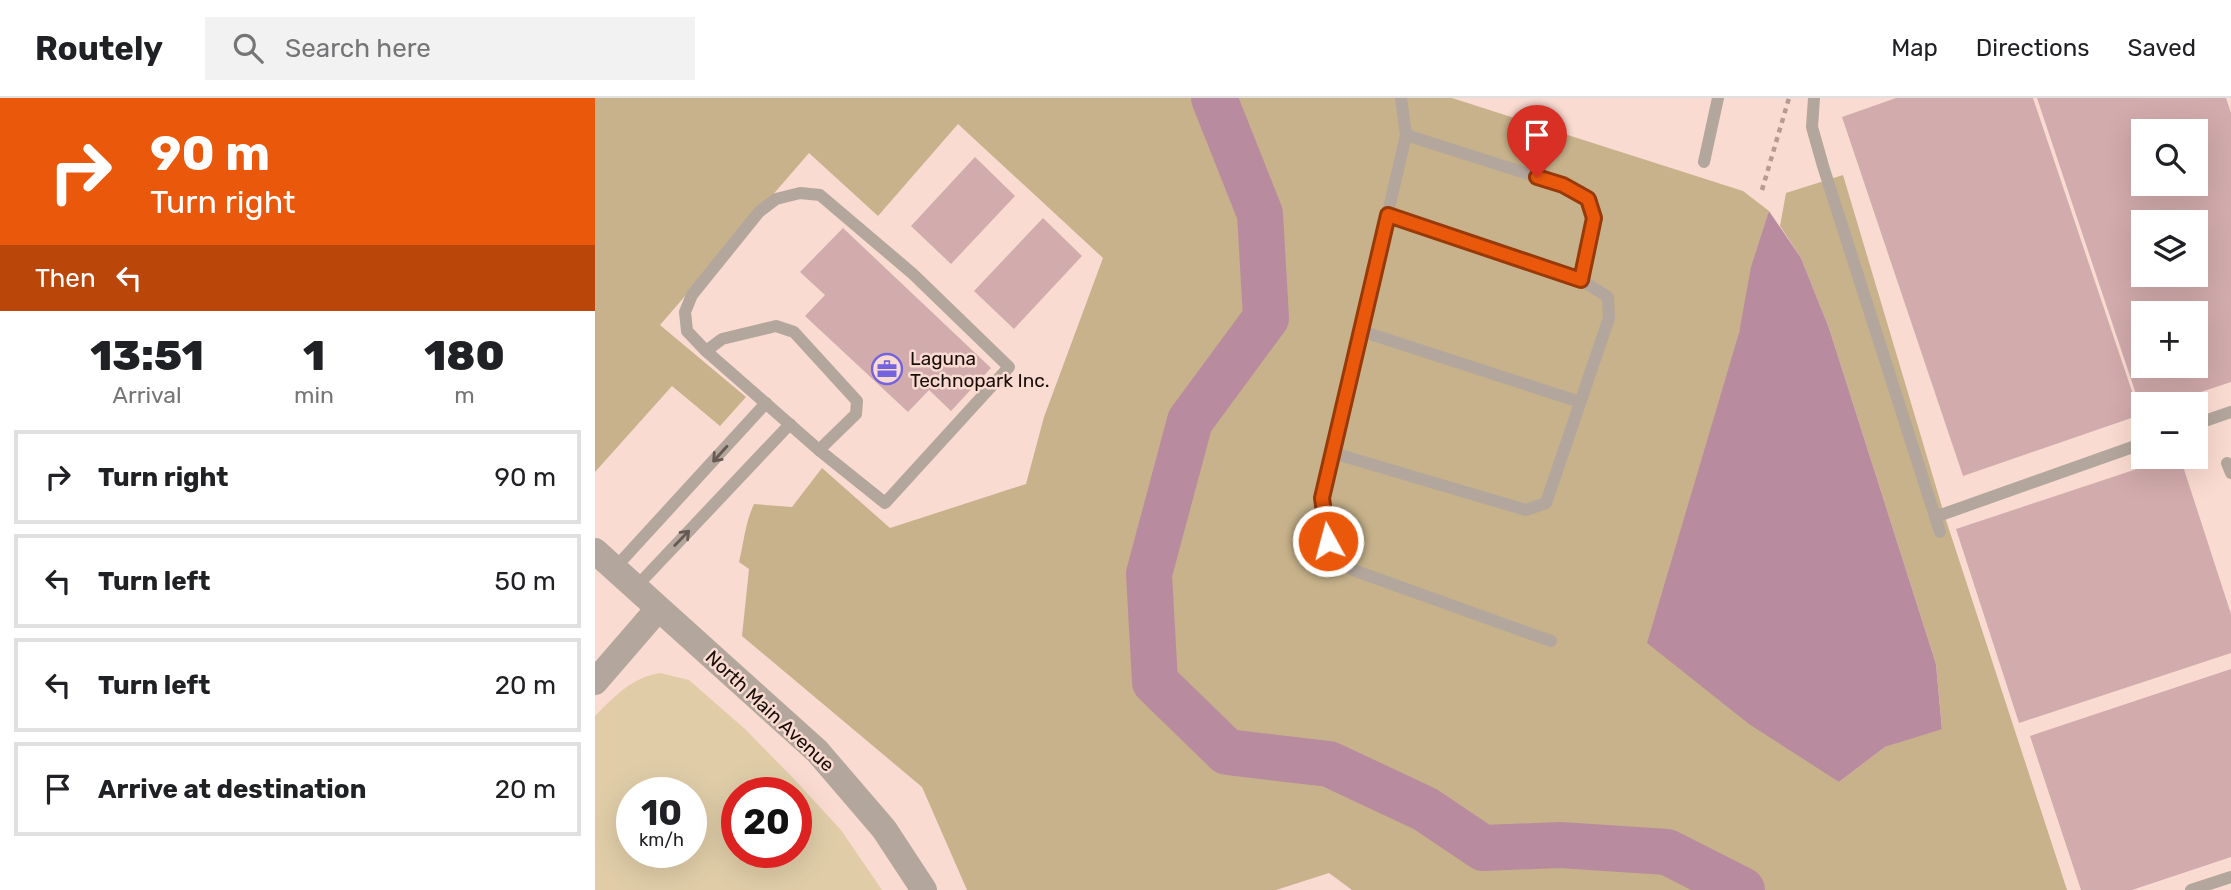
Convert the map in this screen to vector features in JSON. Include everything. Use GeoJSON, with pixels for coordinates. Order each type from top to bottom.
{"type":"FeatureCollection","features":[{"type":"Feature","properties":{"kind":"street","name":"North Main Avenue"},"geometry":{"type":"LineString","coordinates":[[605,560],[790,726],[839,775],[884,829],[924,890]]}},
{"type":"Feature","properties":{"kind":"street"},"geometry":{"type":"LineString","coordinates":[[595,681],[659,609]]}},
{"type":"Feature","properties":{"kind":"lane"},"geometry":{"type":"LineString","coordinates":[[1401,98],[1406,135],[1322,498],[1328,541],[1353,570],[1551,641]]}},
{"type":"Feature","properties":{"kind":"lane"},"geometry":{"type":"LineString","coordinates":[[1704,162],[1718,98]]}},
{"type":"Feature","properties":{"kind":"lane"},"geometry":{"type":"LineString","coordinates":[[1814,98],[1812,127],[1823,166],[1940,532]]}},
{"type":"Feature","properties":{"kind":"lane"},"geometry":{"type":"LineString","coordinates":[[1406,135],[1563,185],[1588,199],[1594,218],[1581,280]]}},
{"type":"Feature","properties":{"kind":"lane"},"geometry":{"type":"LineString","coordinates":[[800,193],[820,195],[913,274],[1009,367],[885,503],[819,450],[706,351],[687,331],[685,312],[692,295],[759,212],[776,199],[800,193]]}},
{"type":"Feature","properties":{"kind":"lane"},"geometry":{"type":"LineString","coordinates":[[1333,453],[1526,510],[1546,503],[1609,318],[1608,297],[1581,280],[1388,215]]}},
{"type":"Feature","properties":{"kind":"lane"},"geometry":{"type":"LineString","coordinates":[[706,351],[722,340],[764,328],[776,326],[794,332],[857,401],[856,414],[819,450]]}},
{"type":"Feature","properties":{"kind":"lane"},"geometry":{"type":"LineString","coordinates":[[1360,331],[1580,402]]}},
{"type":"Feature","properties":{"kind":"lane"},"geometry":{"type":"LineString","coordinates":[[605,560],[766,403]]}},
{"type":"Feature","properties":{"kind":"lane"},"geometry":{"type":"LineString","coordinates":[[2208,420],[2231,412]]}},
{"type":"Feature","properties":{"kind":"lane"},"geometry":{"type":"LineString","coordinates":[[635,587],[790,424]]}},
{"type":"Feature","properties":{"kind":"lane"},"geometry":{"type":"LineString","coordinates":[[1935,517],[2131,448]]}},
{"type":"Feature","properties":{"kind":"lane"},"geometry":{"type":"LineString","coordinates":[[2191,890],[2231,877]]}},
{"type":"Feature","properties":{"kind":"path"},"geometry":{"type":"LineString","coordinates":[[1762,190],[1789,98]]}},
{"type":"Feature","properties":{"kind":"shaded area"},"geometry":{"type":"Polygon","coordinates":[[[595,98],[1452,98],[1743,191],[1769,211],[1739,333],[1839,782],[1885,747],[1942,728],[1936,664],[1829,328],[1801,258],[1780,226],[1786,193],[1843,175],[1945,517],[2067,890],[1352,890],[1329,873],[1276,890],[967,890],[922,787],[742,636],[749,569],[739,562],[745,533],[754,504],[792,507],[822,468],[890,528],[1026,484],[1044,417],[1103,258],[958,124],[878,216],[809,153],[660,325],[746,397],[720,426],[672,386],[595,472],[595,98]]]}},
{"type":"Feature","properties":{"kind":"shaded area"},"geometry":{"type":"Polygon","coordinates":[[[1769,211],[1801,258],[1829,328],[1936,664],[1942,729],[1885,747],[1839,782],[1749,724],[1647,643],[1739,333],[1751,267],[1769,211]]]}},
{"type":"Feature","properties":{"kind":"shaded area"},"geometry":{"type":"Polygon","coordinates":[[[660,673],[689,680],[745,729],[792,777],[721,777],[721,868],[812,868],[812,799],[841,830],[882,890],[595,890],[595,716],[624,689],[640,679],[660,673]]]}},
{"type":"Feature","properties":{"kind":"building"},"geometry":{"type":"Polygon","coordinates":[[[1896,98],[2033,98],[2132,392],[2131,418],[1963,476],[1842,117],[1896,98]]]}},
{"type":"Feature","properties":{"kind":"building"},"geometry":{"type":"Polygon","coordinates":[[[2037,98],[2226,98],[2231,113],[2231,382],[2201,392],[2135,392],[2037,98]]]}},
{"type":"Feature","properties":{"kind":"building"},"geometry":{"type":"Polygon","coordinates":[[[975,157],[1015,196],[951,264],[911,226],[975,157]]]}},
{"type":"Feature","properties":{"kind":"building"},"geometry":{"type":"Polygon","coordinates":[[[1043,218],[1082,256],[1014,329],[974,291],[1043,218]]]}},
{"type":"Feature","properties":{"kind":"building"},"geometry":{"type":"Polygon","coordinates":[[[843,228],[991,368],[951,411],[929,390],[908,412],[805,316],[825,295],[800,272],[843,228]]]}},
{"type":"Feature","properties":{"kind":"building"},"geometry":{"type":"Polygon","coordinates":[[[2137,469],[2184,469],[2231,614],[2231,653],[2019,723],[1956,529],[2137,469]]]}},
{"type":"Feature","properties":{"kind":"building"},"geometry":{"type":"Polygon","coordinates":[[[2231,669],[2231,857],[2132,890],[2081,890],[2030,736],[2231,669]]]}},
{"type":"Feature","properties":{"kind":"waterway"},"geometry":{"type":"LineString","coordinates":[[1214,98],[1260,214],[1266,318],[1190,421],[1149,574],[1155,682],[1227,752],[1329,764],[1425,809],[1483,848],[1560,845],[1667,852],[1742,890]]}},
{"type":"Feature","properties":{"kind":"place","name":"Laguna Technopark Inc."},"geometry":{"type":"Point","coordinates":[887,369]}},
{"type":"Feature","properties":{"kind":"route"},"geometry":{"type":"LineString","coordinates":[[1328,541],[1322,498],[1388,215],[1581,280],[1594,218],[1588,199],[1563,185],[1537,177]]}}]}
